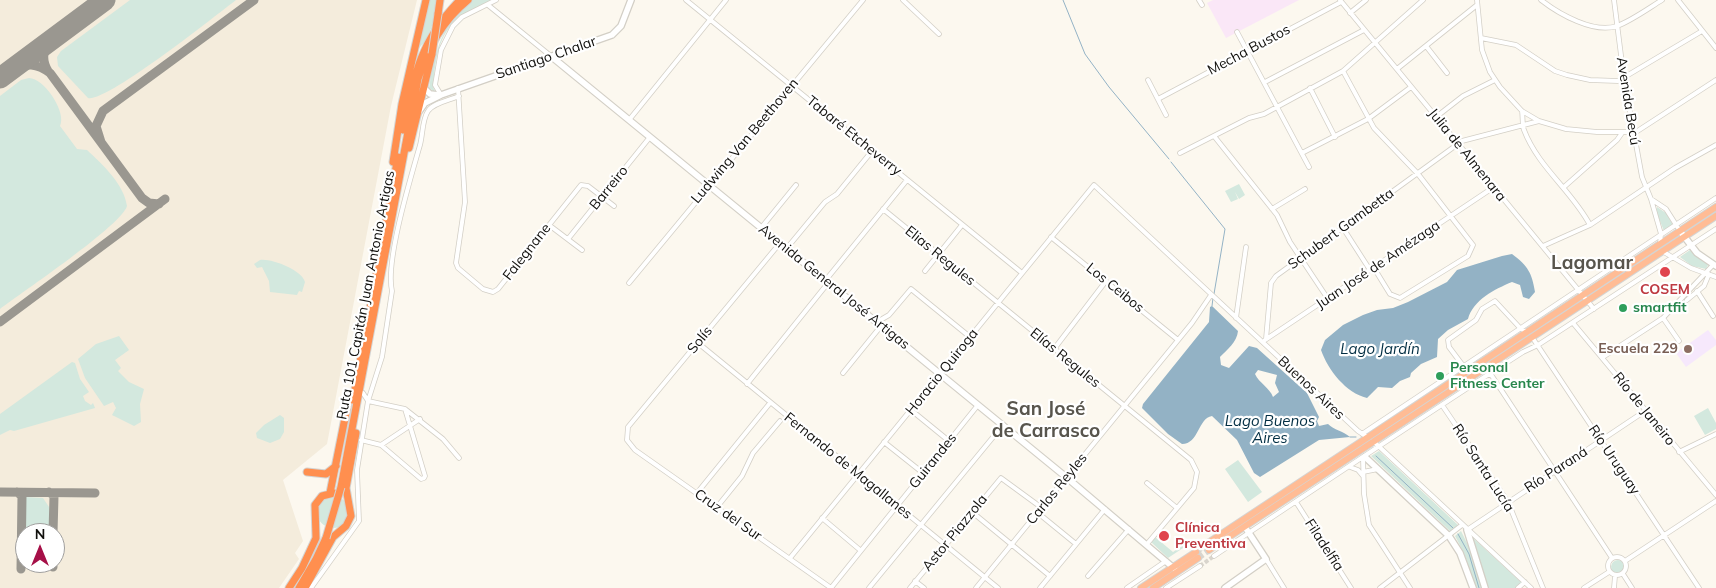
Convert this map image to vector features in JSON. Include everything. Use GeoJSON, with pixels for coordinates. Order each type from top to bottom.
{"type":"FeatureCollection","features":[{"type":"Feature","properties":{"kind":"highway","name":"Ruta 101 Capitán Juan Antonio Artigas"},"geometry":{"type":"LineString","coordinates":[[363,362],[391,195],[390,186],[402,104],[426,0]]}},
{"type":"Feature","properties":{"kind":"highway","name":"Ruta 101 Capitán Juan Antonio Artigas"},"geometry":{"type":"LineString","coordinates":[[299,588],[316,560],[339,487],[398,187],[401,182],[425,89],[440,0]]}},
{"type":"Feature","properties":{"kind":"highway"},"geometry":{"type":"LineString","coordinates":[[391,195],[417,66],[436,27],[460,0]]}},
{"type":"Feature","properties":{"kind":"highway"},"geometry":{"type":"LineString","coordinates":[[398,187],[418,79],[424,61],[440,30],[468,0]]}},
{"type":"Feature","properties":{"kind":"highway"},"geometry":{"type":"LineString","coordinates":[[348,501],[347,482],[363,393],[363,362]]}},
{"type":"Feature","properties":{"kind":"highway"},"geometry":{"type":"LineString","coordinates":[[330,494],[348,398],[363,362]]}},
{"type":"Feature","properties":{"kind":"highway"},"geometry":{"type":"LineString","coordinates":[[307,472],[326,474],[336,466]]}},
{"type":"Feature","properties":{"kind":"highway"},"geometry":{"type":"LineString","coordinates":[[289,588],[302,568],[316,538],[315,505],[322,496],[339,494],[355,509],[350,521],[333,538],[305,588]]}},
{"type":"Feature","properties":{"kind":"highway"},"geometry":{"type":"LineString","coordinates":[[316,521],[327,530],[341,529]]}},
{"type":"Feature","properties":{"kind":"highway","name":"Ruta 101 Capitán Juan Antonio Artigas"},"geometry":{"type":"LineString","coordinates":[[293,588],[324,537]]}},
{"type":"Feature","properties":{"kind":"main road"},"geometry":{"type":"LineString","coordinates":[[1530,335],[1371,440],[1211,550],[1247,530],[1371,440],[1400,428],[1530,335],[1583,296],[1661,248],[1716,208]]}},
{"type":"Feature","properties":{"kind":"main road"},"geometry":{"type":"LineString","coordinates":[[1682,234],[1716,216]]}},
{"type":"Feature","properties":{"kind":"main road"},"geometry":{"type":"LineString","coordinates":[[1141,588],[1175,569],[1198,559]]}},
{"type":"Feature","properties":{"kind":"main road"},"geometry":{"type":"LineString","coordinates":[[1152,588],[1175,569]]}},
{"type":"Feature","properties":{"kind":"street"},"geometry":{"type":"LineString","coordinates":[[441,95],[435,85],[444,39],[458,20],[496,0]]}},
{"type":"Feature","properties":{"kind":"street","name":"Santiago Chalar"},"geometry":{"type":"LineString","coordinates":[[418,114],[425,103],[458,88],[552,57],[615,33],[621,26],[631,0]]}},
{"type":"Feature","properties":{"kind":"street","name":"Tabaré Etcheverry"},"geometry":{"type":"LineString","coordinates":[[686,0],[1022,273]]}},
{"type":"Feature","properties":{"kind":"street"},"geometry":{"type":"LineString","coordinates":[[628,120],[726,0]]}},
{"type":"Feature","properties":{"kind":"street","name":"Ludwing Van Beethoven"},"geometry":{"type":"LineString","coordinates":[[629,283],[708,185],[863,0]]}},
{"type":"Feature","properties":{"kind":"street"},"geometry":{"type":"LineString","coordinates":[[903,0],[939,34]]}},
{"type":"Feature","properties":{"kind":"street"},"geometry":{"type":"LineString","coordinates":[[1199,0],[1202,5]]}},
{"type":"Feature","properties":{"kind":"street"},"geometry":{"type":"LineString","coordinates":[[1350,13],[1366,0]]}},
{"type":"Feature","properties":{"kind":"street"},"geometry":{"type":"LineString","coordinates":[[1180,153],[1246,120],[1277,107],[1342,71],[1423,0]]}},
{"type":"Feature","properties":{"kind":"street"},"geometry":{"type":"LineString","coordinates":[[1476,0],[1484,57],[1495,80],[1522,111],[1539,121],[1566,129],[1633,132],[1648,126],[1716,80]]}},
{"type":"Feature","properties":{"kind":"street"},"geometry":{"type":"LineString","coordinates":[[1542,0],[1559,14],[1574,20],[1590,25],[1618,26],[1662,0]]}},
{"type":"Feature","properties":{"kind":"street","name":"Avenida Becú"},"geometry":{"type":"LineString","coordinates":[[1614,0],[1633,132],[1646,188],[1652,199],[1661,234],[1661,248]]}},
{"type":"Feature","properties":{"kind":"street"},"geometry":{"type":"LineString","coordinates":[[1678,0],[1716,48]]}},
{"type":"Feature","properties":{"kind":"street","name":"Julia de Almenara"},"geometry":{"type":"LineString","coordinates":[[1340,1],[1594,309]]}},
{"type":"Feature","properties":{"kind":"street","name":"Mecha Bustos"},"geometry":{"type":"LineString","coordinates":[[1158,98],[1340,1]]}},
{"type":"Feature","properties":{"kind":"street","name":"Avenida General José Artigas"},"geometry":{"type":"LineString","coordinates":[[488,5],[1129,528],[1175,569]]}},
{"type":"Feature","properties":{"kind":"street"},"geometry":{"type":"LineString","coordinates":[[1397,69],[1477,5]]}},
{"type":"Feature","properties":{"kind":"street"},"geometry":{"type":"LineString","coordinates":[[1265,82],[1364,30]]}},
{"type":"Feature","properties":{"kind":"street"},"geometry":{"type":"LineString","coordinates":[[1481,38],[1516,44],[1556,71],[1574,77],[1610,82],[1624,79],[1702,31]]}},
{"type":"Feature","properties":{"kind":"street"},"geometry":{"type":"LineString","coordinates":[[1237,32],[1249,50],[1309,167]]}},
{"type":"Feature","properties":{"kind":"street"},"geometry":{"type":"LineString","coordinates":[[1426,46],[1447,73]]}},
{"type":"Feature","properties":{"kind":"street"},"geometry":{"type":"LineString","coordinates":[[1342,71],[1368,119],[1379,135],[1418,174],[1452,215],[1472,242],[1471,251],[1442,273],[1403,297],[1397,298],[1390,294],[1343,228]]}},
{"type":"Feature","properties":{"kind":"street"},"geometry":{"type":"LineString","coordinates":[[1148,80],[1166,115]]}},
{"type":"Feature","properties":{"kind":"street"},"geometry":{"type":"LineString","coordinates":[[1436,117],[1463,96],[1495,80]]}},
{"type":"Feature","properties":{"kind":"street"},"geometry":{"type":"LineString","coordinates":[[1302,153],[1368,119],[1411,87]]}},
{"type":"Feature","properties":{"kind":"street","name":"Falegnane"},"geometry":{"type":"LineString","coordinates":[[458,88],[465,202],[456,256],[458,268],[483,289],[493,292],[498,289],[582,185],[602,196],[614,206]]}},
{"type":"Feature","properties":{"kind":"street"},"geometry":{"type":"LineString","coordinates":[[1310,88],[1335,137]]}},
{"type":"Feature","properties":{"kind":"street"},"geometry":{"type":"LineString","coordinates":[[425,89],[430,94],[441,95]]}},
{"type":"Feature","properties":{"kind":"street"},"geometry":{"type":"LineString","coordinates":[[311,588],[359,521],[355,509],[361,440],[368,401],[382,357],[392,291],[390,281],[399,228],[410,173],[420,144],[426,113],[434,106],[459,96]]}},
{"type":"Feature","properties":{"kind":"street"},"geometry":{"type":"LineString","coordinates":[[1522,111],[1523,127],[1543,162],[1579,206],[1590,225]]}},
{"type":"Feature","properties":{"kind":"street","name":"Schubert Gambetta"},"geometry":{"type":"LineString","coordinates":[[1264,341],[1273,279],[1459,144],[1475,137],[1523,127],[1539,121]]}},
{"type":"Feature","properties":{"kind":"street"},"geometry":{"type":"LineString","coordinates":[[1564,187],[1617,140],[1622,133]]}},
{"type":"Feature","properties":{"kind":"street"},"geometry":{"type":"LineString","coordinates":[[1214,136],[1272,209],[1300,258],[1328,299]]}},
{"type":"Feature","properties":{"kind":"street","name":"Barreiro"},"geometry":{"type":"LineString","coordinates":[[568,239],[650,137]]}},
{"type":"Feature","properties":{"kind":"street"},"geometry":{"type":"LineString","coordinates":[[1543,246],[1590,225],[1716,145]]}},
{"type":"Feature","properties":{"kind":"street"},"geometry":{"type":"LineString","coordinates":[[786,248],[825,202],[837,194],[872,151]]}},
{"type":"Feature","properties":{"kind":"street"},"geometry":{"type":"LineString","coordinates":[[747,384],[907,180]]}},
{"type":"Feature","properties":{"kind":"street"},"geometry":{"type":"LineString","coordinates":[[761,228],[796,185]]}},
{"type":"Feature","properties":{"kind":"street","name":"Horacio Quiroga"},"geometry":{"type":"LineString","coordinates":[[790,558],[1094,186]]}},
{"type":"Feature","properties":{"kind":"street","name":"Buenos Aires"},"geometry":{"type":"LineString","coordinates":[[1094,186],[1531,588]]}},
{"type":"Feature","properties":{"kind":"street","name":"Juan José de Amézaga"},"geometry":{"type":"LineString","coordinates":[[1264,341],[1494,187]]}},
{"type":"Feature","properties":{"kind":"street"},"geometry":{"type":"LineString","coordinates":[[1272,209],[1305,189]]}},
{"type":"Feature","properties":{"kind":"street"},"geometry":{"type":"LineString","coordinates":[[1410,588],[1369,525],[1365,507],[1363,474],[1364,457],[1371,440],[1464,367],[1521,329],[1583,296],[1661,234],[1716,198]]}},
{"type":"Feature","properties":{"kind":"street","name":"Avenida Becú"},"geometry":{"type":"LineString","coordinates":[[1652,199],[1666,209],[1682,234]]}},
{"type":"Feature","properties":{"kind":"street","name":"Elias Regules"},"geometry":{"type":"LineString","coordinates":[[883,209],[997,303]]}},
{"type":"Feature","properties":{"kind":"street"},"geometry":{"type":"LineString","coordinates":[[924,272],[962,224]]}},
{"type":"Feature","properties":{"kind":"street"},"geometry":{"type":"LineString","coordinates":[[549,225],[582,250]]}},
{"type":"Feature","properties":{"kind":"street"},"geometry":{"type":"LineString","coordinates":[[1400,428],[1442,405],[1522,352],[1538,345],[1573,323],[1716,229]]}},
{"type":"Feature","properties":{"kind":"street"},"geometry":{"type":"LineString","coordinates":[[1603,357],[1663,318],[1715,266],[1691,246],[1682,234]]}},
{"type":"Feature","properties":{"kind":"street","name":"Los Ceibos"},"geometry":{"type":"LineString","coordinates":[[1051,237],[1178,340]]}},
{"type":"Feature","properties":{"kind":"street","name":"Solís"},"geometry":{"type":"LineString","coordinates":[[627,440],[628,427],[780,243]]}},
{"type":"Feature","properties":{"kind":"street"},"geometry":{"type":"LineString","coordinates":[[1236,318],[1246,247]]}},
{"type":"Feature","properties":{"kind":"street"},"geometry":{"type":"LineString","coordinates":[[1661,248],[1691,268],[1716,278]]}},
{"type":"Feature","properties":{"kind":"street"},"geometry":{"type":"LineString","coordinates":[[1687,300],[1706,283],[1708,274]]}},
{"type":"Feature","properties":{"kind":"street"},"geometry":{"type":"LineString","coordinates":[[1054,349],[1106,281]]}},
{"type":"Feature","properties":{"kind":"street"},"geometry":{"type":"LineString","coordinates":[[1694,287],[1713,316]]}},
{"type":"Feature","properties":{"kind":"street"},"geometry":{"type":"LineString","coordinates":[[843,373],[879,324],[911,289],[970,337]]}},
{"type":"Feature","properties":{"kind":"street","name":"Carlos Reyles"},"geometry":{"type":"LineString","coordinates":[[976,588],[1213,297]]}},
{"type":"Feature","properties":{"kind":"street"},"geometry":{"type":"LineString","coordinates":[[1464,367],[1449,347],[1448,340],[1476,320],[1482,309],[1495,301],[1521,329],[1530,335]]}},
{"type":"Feature","properties":{"kind":"street","name":"Elías Regules"},"geometry":{"type":"LineString","coordinates":[[997,303],[1190,460],[1197,474],[1194,488],[1177,508]]}},
{"type":"Feature","properties":{"kind":"street"},"geometry":{"type":"LineString","coordinates":[[1663,318],[1679,341]]}},
{"type":"Feature","properties":{"kind":"street","name":"Río de Janeiro"},"geometry":{"type":"LineString","coordinates":[[1573,323],[1716,496]]}},
{"type":"Feature","properties":{"kind":"street","name":"Río Uruguay"},"geometry":{"type":"LineString","coordinates":[[1530,335],[1699,588]]}},
{"type":"Feature","properties":{"kind":"street","name":"Fernando de Magallanes"},"geometry":{"type":"LineString","coordinates":[[698,343],[998,588]]}},
{"type":"Feature","properties":{"kind":"street"},"geometry":{"type":"LineString","coordinates":[[1490,373],[1612,558]]}},
{"type":"Feature","properties":{"kind":"street"},"geometry":{"type":"LineString","coordinates":[[363,393],[368,401],[405,409],[420,419],[443,439],[459,458]]}},
{"type":"Feature","properties":{"kind":"street"},"geometry":{"type":"LineString","coordinates":[[697,493],[770,403]]}},
{"type":"Feature","properties":{"kind":"street","name":"Guirandes"},"geometry":{"type":"LineString","coordinates":[[831,588],[978,405]]}},
{"type":"Feature","properties":{"kind":"street","name":"Río Santa Lucía"},"geometry":{"type":"LineString","coordinates":[[1442,405],[1508,502],[1544,588]]}},
{"type":"Feature","properties":{"kind":"street"},"geometry":{"type":"LineString","coordinates":[[361,440],[381,445],[421,478],[424,478],[405,409]]}},
{"type":"Feature","properties":{"kind":"street"},"geometry":{"type":"LineString","coordinates":[[911,410],[949,441]]}},
{"type":"Feature","properties":{"kind":"street","name":"Río Paraná"},"geometry":{"type":"LineString","coordinates":[[1380,588],[1449,536],[1508,502],[1645,411]]}},
{"type":"Feature","properties":{"kind":"street"},"geometry":{"type":"LineString","coordinates":[[381,445],[420,419]]}},
{"type":"Feature","properties":{"kind":"street"},"geometry":{"type":"LineString","coordinates":[[717,507],[742,476],[753,453],[780,421]]}},
{"type":"Feature","properties":{"kind":"street"},"geometry":{"type":"LineString","coordinates":[[869,588],[1002,425]]}},
{"type":"Feature","properties":{"kind":"street"},"geometry":{"type":"LineString","coordinates":[[1679,452],[1716,434]]}},
{"type":"Feature","properties":{"kind":"street","name":"Cruz del Sur"},"geometry":{"type":"LineString","coordinates":[[627,440],[635,450],[831,588]]}},
{"type":"Feature","properties":{"kind":"street"},"geometry":{"type":"LineString","coordinates":[[884,442],[923,473]]}},
{"type":"Feature","properties":{"kind":"street"},"geometry":{"type":"LineString","coordinates":[[1284,588],[1247,530],[1296,502],[1364,457]]}},
{"type":"Feature","properties":{"kind":"street"},"geometry":{"type":"LineString","coordinates":[[1364,457],[1449,536],[1460,553],[1473,588]]}},
{"type":"Feature","properties":{"kind":"street"},"geometry":{"type":"LineString","coordinates":[[1350,467],[1363,474]]}},
{"type":"Feature","properties":{"kind":"street"},"geometry":{"type":"LineString","coordinates":[[1363,474],[1378,469]]}},
{"type":"Feature","properties":{"kind":"street","name":"Astor Piazzola"},"geometry":{"type":"LineString","coordinates":[[910,588],[1001,478],[1042,508]]}},
{"type":"Feature","properties":{"kind":"street"},"geometry":{"type":"LineString","coordinates":[[1147,483],[1177,508],[1148,544]]}},
{"type":"Feature","properties":{"kind":"street"},"geometry":{"type":"LineString","coordinates":[[1625,561],[1716,501]]}},
{"type":"Feature","properties":{"kind":"street","name":"Filadelfia"},"geometry":{"type":"LineString","coordinates":[[1296,502],[1351,588]]}},
{"type":"Feature","properties":{"kind":"street"},"geometry":{"type":"LineString","coordinates":[[1040,588],[1105,509]]}},
{"type":"Feature","properties":{"kind":"street"},"geometry":{"type":"LineString","coordinates":[[972,512],[1050,576]]}},
{"type":"Feature","properties":{"kind":"street"},"geometry":{"type":"LineString","coordinates":[[1038,513],[1076,544]]}},
{"type":"Feature","properties":{"kind":"street"},"geometry":{"type":"LineString","coordinates":[[822,518],[860,550]]}},
{"type":"Feature","properties":{"kind":"street"},"geometry":{"type":"LineString","coordinates":[[1088,576],[1129,528]]}},
{"type":"Feature","properties":{"kind":"street"},"geometry":{"type":"LineString","coordinates":[[1464,528],[1485,588]]}},
{"type":"Feature","properties":{"kind":"street"},"geometry":{"type":"LineString","coordinates":[[1612,558],[1617,557],[1625,561]]}},
{"type":"Feature","properties":{"kind":"street"},"geometry":{"type":"LineString","coordinates":[[1609,572],[1608,566],[1612,558]]}},
{"type":"Feature","properties":{"kind":"street"},"geometry":{"type":"LineString","coordinates":[[1166,588],[1194,570],[1198,559]]}},
{"type":"Feature","properties":{"kind":"street"},"geometry":{"type":"LineString","coordinates":[[1225,588],[1266,559]]}},
{"type":"Feature","properties":{"kind":"street"},"geometry":{"type":"LineString","coordinates":[[1127,588],[1166,560]]}},
{"type":"Feature","properties":{"kind":"street"},"geometry":{"type":"LineString","coordinates":[[1609,572],[1616,576],[1623,574],[1626,569],[1625,561]]}},
{"type":"Feature","properties":{"kind":"street"},"geometry":{"type":"LineString","coordinates":[[1175,569],[1183,574],[1194,570]]}},
{"type":"Feature","properties":{"kind":"street"},"geometry":{"type":"LineString","coordinates":[[1584,588],[1609,572]]}},
{"type":"Feature","properties":{"kind":"street"},"geometry":{"type":"LineString","coordinates":[[1623,574],[1632,588]]}},
{"type":"Feature","properties":{"kind":"street"},"geometry":{"type":"LineString","coordinates":[[1614,588],[1616,576]]}},
{"type":"Feature","properties":{"kind":"street"},"geometry":{"type":"LineString","coordinates":[[915,581],[924,588]]}},
{"type":"Feature","properties":{"kind":"street"},"geometry":{"type":"LineString","coordinates":[[1518,588],[1525,582]]}},
{"type":"Feature","properties":{"kind":"shaded area"},"geometry":{"type":"Polygon","coordinates":[[[0,0],[417,0],[391,106],[327,444],[283,480],[303,541],[295,553],[299,559],[279,588],[0,588],[0,0]]]}},
{"type":"Feature","properties":{"kind":"shaded area"},"geometry":{"type":"Polygon","coordinates":[[[1213,0],[1299,0],[1226,38],[1207,3],[1213,0]]]}},
{"type":"Feature","properties":{"kind":"shaded area"},"geometry":{"type":"Polygon","coordinates":[[[1708,330],[1716,340],[1716,345],[1686,367],[1676,353],[1708,330]]]}},
{"type":"Feature","properties":{"kind":"green space"},"geometry":{"type":"Polygon","coordinates":[[[130,0],[236,0],[185,39],[116,87],[99,96],[88,98],[58,66],[57,57],[61,51],[130,0]]]}},
{"type":"Feature","properties":{"kind":"green space"},"geometry":{"type":"Polygon","coordinates":[[[429,0],[437,0],[433,21],[429,34],[416,51],[429,0]]]}},
{"type":"Feature","properties":{"kind":"green space"},"geometry":{"type":"Polygon","coordinates":[[[472,0],[492,0],[455,22],[444,36],[438,52],[435,70],[433,87],[436,93],[429,88],[438,49],[447,29],[453,19],[472,0]]]}},
{"type":"Feature","properties":{"kind":"green space"},"geometry":{"type":"Polygon","coordinates":[[[35,79],[47,89],[60,113],[60,126],[77,149],[87,150],[112,175],[122,190],[127,206],[108,228],[90,243],[0,309],[0,96],[21,80],[35,79]]]}},
{"type":"Feature","properties":{"kind":"green space"},"geometry":{"type":"Polygon","coordinates":[[[1239,184],[1245,195],[1239,199],[1235,192],[1238,199],[1231,202],[1225,191],[1239,184]]]}},
{"type":"Feature","properties":{"kind":"green space"},"geometry":{"type":"Polygon","coordinates":[[[1657,207],[1666,213],[1673,225],[1664,231],[1656,211],[1657,207]]]}},
{"type":"Feature","properties":{"kind":"green space"},"geometry":{"type":"Polygon","coordinates":[[[1690,250],[1708,265],[1706,269],[1692,266],[1680,257],[1690,250]]]}},
{"type":"Feature","properties":{"kind":"green space"},"geometry":{"type":"Polygon","coordinates":[[[260,260],[278,263],[298,273],[305,282],[302,292],[299,291],[297,295],[270,292],[269,281],[262,267],[257,268],[254,264],[260,260]]]}},
{"type":"Feature","properties":{"kind":"green space"},"geometry":{"type":"Polygon","coordinates":[[[119,336],[129,350],[115,360],[121,368],[118,371],[129,382],[144,389],[140,404],[141,422],[134,426],[112,415],[116,408],[113,402],[104,406],[85,378],[78,359],[96,344],[119,336]]]}},
{"type":"Feature","properties":{"kind":"green space"},"geometry":{"type":"Polygon","coordinates":[[[72,362],[75,363],[80,379],[89,392],[83,396],[85,401],[91,405],[93,403],[95,408],[14,431],[10,430],[0,435],[0,414],[72,362]]]}},
{"type":"Feature","properties":{"kind":"green space"},"geometry":{"type":"Polygon","coordinates":[[[1708,408],[1716,423],[1716,429],[1705,435],[1694,416],[1708,408]]]}},
{"type":"Feature","properties":{"kind":"green space"},"geometry":{"type":"Polygon","coordinates":[[[280,415],[284,418],[284,432],[280,439],[270,443],[257,438],[256,433],[264,425],[280,415]]]}},
{"type":"Feature","properties":{"kind":"green space"},"geometry":{"type":"Polygon","coordinates":[[[1379,451],[1458,525],[1451,532],[1371,456],[1379,451]]]}},
{"type":"Feature","properties":{"kind":"green space"},"geometry":{"type":"Polygon","coordinates":[[[1238,460],[1262,492],[1248,502],[1225,469],[1238,460]]]}},
{"type":"Feature","properties":{"kind":"green space"},"geometry":{"type":"Polygon","coordinates":[[[333,496],[339,497],[344,501],[348,506],[348,518],[344,523],[339,527],[333,528],[327,527],[322,523],[318,518],[317,512],[318,506],[322,501],[327,497],[333,496]]]}},
{"type":"Feature","properties":{"kind":"green space"},"geometry":{"type":"Polygon","coordinates":[[[25,497],[43,498],[49,507],[49,523],[25,523],[25,497]]]}},
{"type":"Feature","properties":{"kind":"green space"},"geometry":{"type":"Polygon","coordinates":[[[1461,531],[1470,549],[1482,588],[1476,588],[1464,553],[1455,536],[1461,531]]]}},
{"type":"Feature","properties":{"kind":"green space"},"geometry":{"type":"Polygon","coordinates":[[[1155,537],[1173,552],[1191,540],[1192,542],[1168,558],[1151,542],[1155,537]]]}},
{"type":"Feature","properties":{"kind":"green space"},"geometry":{"type":"Polygon","coordinates":[[[1472,537],[1522,583],[1516,588],[1488,588],[1472,537]]]}},
{"type":"Feature","properties":{"kind":"green space"},"geometry":{"type":"Polygon","coordinates":[[[1615,560],[1621,560],[1625,567],[1621,574],[1615,574],[1611,570],[1611,564],[1615,560]]]}},
{"type":"Feature","properties":{"kind":"water","name":"Lago Jardín"},"geometry":{"type":"Polygon","coordinates":[[[1512,254],[1526,266],[1531,275],[1535,292],[1529,299],[1523,297],[1520,285],[1512,282],[1492,292],[1475,306],[1468,319],[1448,330],[1438,339],[1437,357],[1421,364],[1411,373],[1410,377],[1400,381],[1392,388],[1378,387],[1367,398],[1345,386],[1333,373],[1321,350],[1325,340],[1343,325],[1377,310],[1393,308],[1408,302],[1447,282],[1457,270],[1512,254]]]}},
{"type":"Feature","properties":{"kind":"water","name":"Lago Buenos Aires"},"geometry":{"type":"Polygon","coordinates":[[[1212,306],[1238,331],[1234,342],[1220,357],[1221,365],[1229,368],[1249,346],[1257,348],[1307,393],[1319,417],[1317,421],[1319,426],[1328,424],[1350,437],[1319,440],[1260,477],[1254,473],[1237,440],[1212,416],[1204,421],[1195,436],[1188,443],[1182,444],[1168,434],[1142,408],[1143,404],[1209,322],[1210,307],[1212,306]],[[1258,370],[1255,374],[1273,397],[1279,392],[1275,383],[1277,375],[1258,370]]]}},
{"type":"Feature","properties":{"kind":"waterway"},"geometry":{"type":"LineString","coordinates":[[1063,0],[1085,54],[1109,87],[1169,159]]}},
{"type":"Feature","properties":{"kind":"waterway"},"geometry":{"type":"LineString","coordinates":[[1171,162],[1225,229],[1214,294]]}},
{"type":"Feature","properties":{"kind":"waterway"},"geometry":{"type":"LineString","coordinates":[[1212,306],[1213,298]]}},
{"type":"Feature","properties":{"kind":"waterway"},"geometry":{"type":"LineString","coordinates":[[1350,437],[1356,437]]}},
{"type":"Feature","properties":{"kind":"waterway"},"geometry":{"type":"LineString","coordinates":[[1376,456],[1453,528]]}},
{"type":"Feature","properties":{"kind":"waterway"},"geometry":{"type":"LineString","coordinates":[[1458,534],[1469,554],[1479,588]]}},
{"type":"Feature","properties":{"kind":"taxiway"},"geometry":{"type":"LineString","coordinates":[[101,142],[96,126],[103,111],[254,0]]}},
{"type":"Feature","properties":{"kind":"taxiway"},"geometry":{"type":"LineString","coordinates":[[48,71],[44,62],[44,55],[46,47],[51,40]]}},
{"type":"Feature","properties":{"kind":"taxiway"},"geometry":{"type":"LineString","coordinates":[[12,69],[31,65],[41,67],[50,73],[142,198],[149,203],[159,204]]}},
{"type":"Feature","properties":{"kind":"taxiway"},"geometry":{"type":"LineString","coordinates":[[0,322],[165,199]]}},
{"type":"Feature","properties":{"kind":"taxiway"},"geometry":{"type":"LineString","coordinates":[[0,492],[95,493]]}},
{"type":"Feature","properties":{"kind":"taxiway"},"geometry":{"type":"LineString","coordinates":[[17,492],[22,496],[22,523]]}},
{"type":"Feature","properties":{"kind":"taxiway"},"geometry":{"type":"LineString","coordinates":[[49,492],[54,496],[53,523]]}},
{"type":"Feature","properties":{"kind":"runway"},"geometry":{"type":"LineString","coordinates":[[0,78],[105,0]]}},
{"type":"Feature","properties":{"kind":"tunnel"},"geometry":{"type":"LineString","coordinates":[[1196,552],[1208,543]]}},
{"type":"Feature","properties":{"kind":"tunnel"},"geometry":{"type":"LineString","coordinates":[[1198,558],[1209,550]]}},
{"type":"Feature","properties":{"kind":"tunnel"},"geometry":{"type":"LineString","coordinates":[[1200,566],[1214,556]]}},
{"type":"Feature","properties":{"kind":"place","name":"COSEM"},"geometry":{"type":"Point","coordinates":[1665,272]}},
{"type":"Feature","properties":{"kind":"place","name":"smartfit"},"geometry":{"type":"Point","coordinates":[1623,308]}},
{"type":"Feature","properties":{"kind":"place","name":"Escuela 229"},"geometry":{"type":"Point","coordinates":[1688,349]}},
{"type":"Feature","properties":{"kind":"place","name":"Personal Fitness Center"},"geometry":{"type":"Point","coordinates":[1440,376]}},
{"type":"Feature","properties":{"kind":"place","name":"Clínica Preventiva"},"geometry":{"type":"Point","coordinates":[1164,536]}},
{"type":"Feature","properties":{"kind":"district","name":"Lagomar"},"geometry":{"type":"Point","coordinates":[1592,263]}},
{"type":"Feature","properties":{"kind":"district","name":"San José de Carrasco"},"geometry":{"type":"Point","coordinates":[1046,420]}}]}
